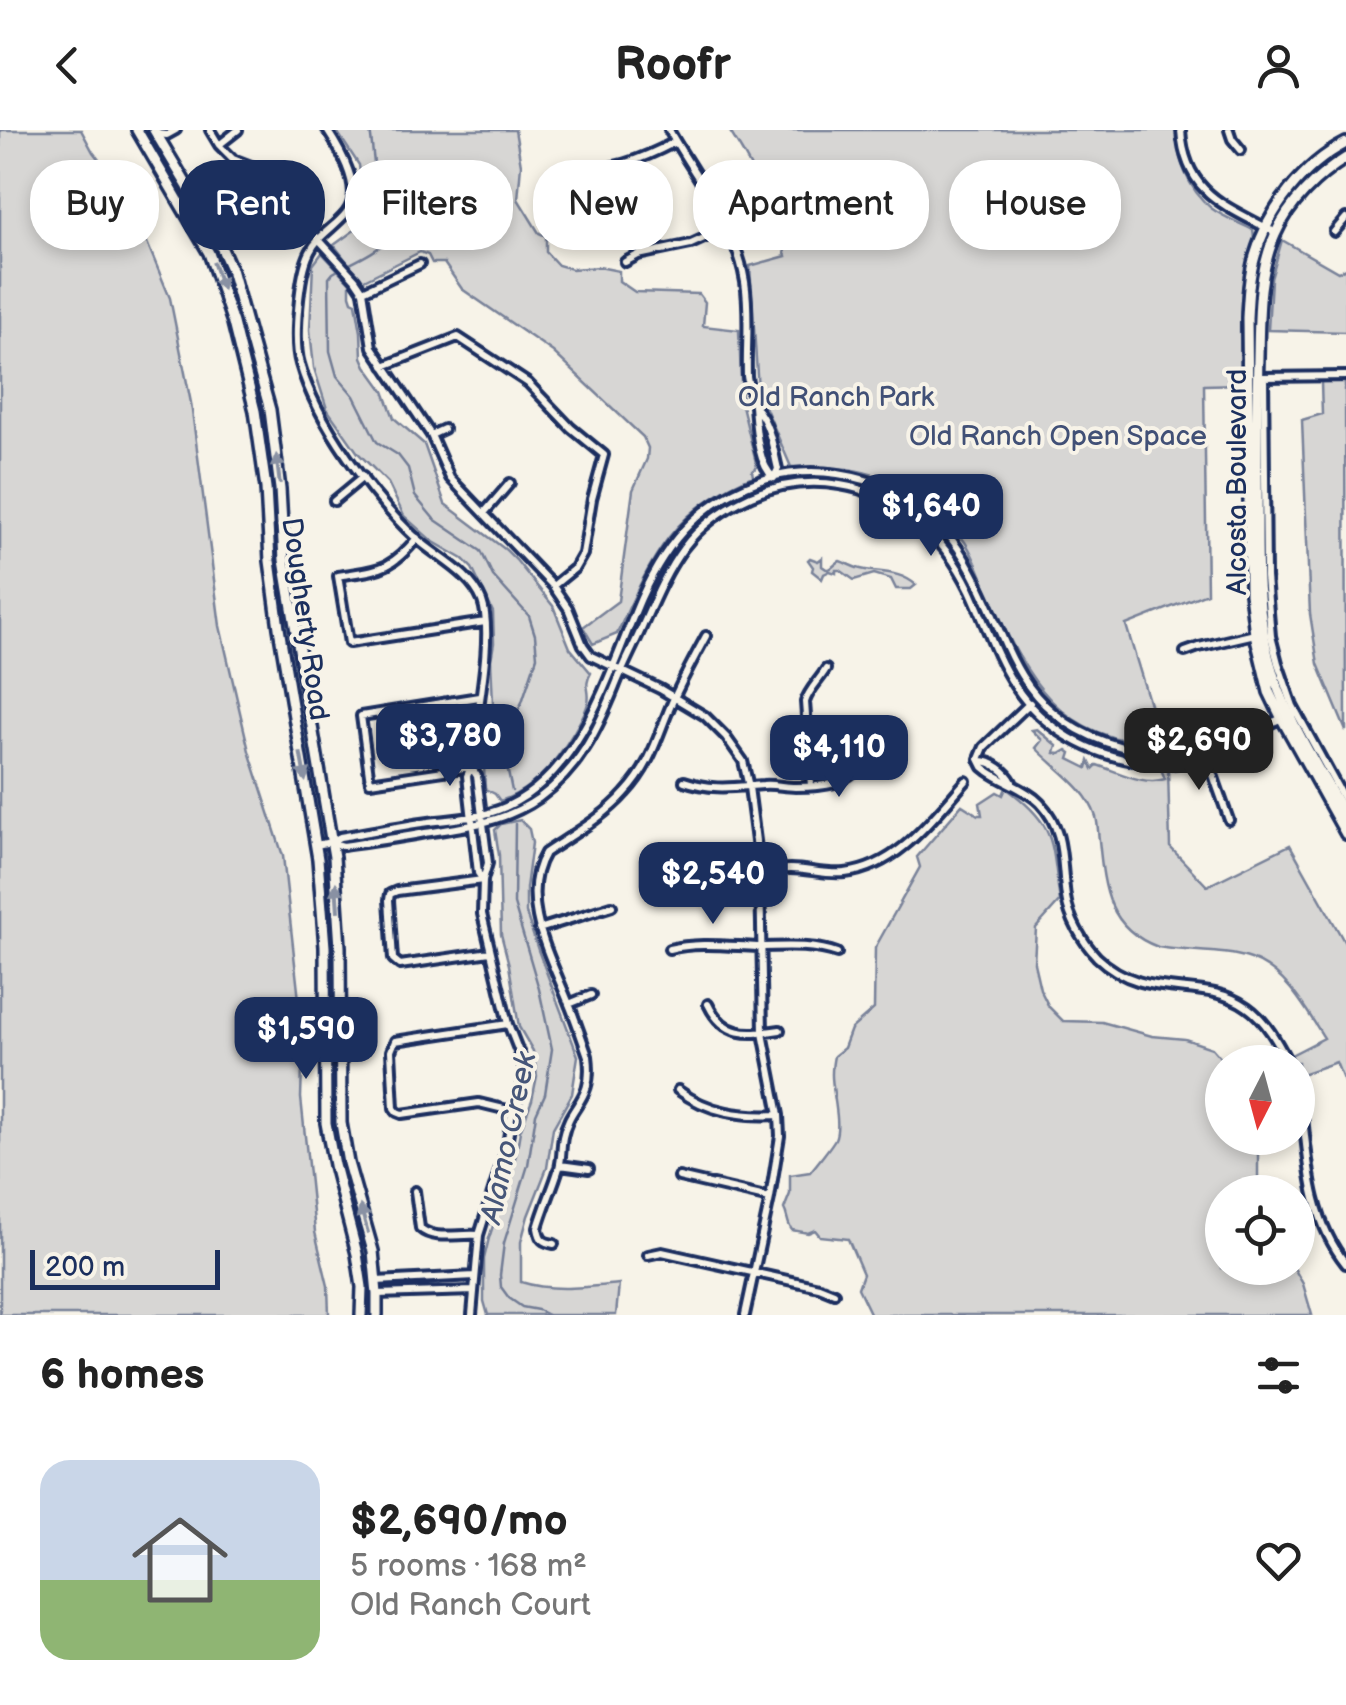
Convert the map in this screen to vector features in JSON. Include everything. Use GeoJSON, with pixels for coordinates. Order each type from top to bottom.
{"type":"FeatureCollection","features":[{"type":"Feature","properties":{"kind":"main road"},"geometry":{"type":"LineString","coordinates":[[137,130],[156,131]]}},
{"type":"Feature","properties":{"kind":"main road","name":"Dougherty Road"},"geometry":{"type":"LineString","coordinates":[[137,130],[209,253],[251,393],[266,488],[279,628],[316,845],[325,947],[326,1124],[358,1254],[361,1315]]}},
{"type":"Feature","properties":{"kind":"main road","name":"Dougherty Road"},"geometry":{"type":"LineString","coordinates":[[156,131],[213,228],[231,270],[270,410],[284,560],[331,842],[340,947],[341,1123],[373,1251],[376,1315]]}},
{"type":"Feature","properties":{"kind":"main road","name":"Alcosta Boulevard"},"geometry":{"type":"LineString","coordinates":[[1346,143],[1308,170],[1281,202],[1271,230],[1262,282],[1256,376],[1250,592],[1269,692],[1289,716],[1346,818]]}},
{"type":"Feature","properties":{"kind":"main road","name":"Alcosta Boulevard"},"geometry":{"type":"LineString","coordinates":[[1271,230],[1314,180],[1346,158]]}},
{"type":"Feature","properties":{"kind":"main road","name":"Alcosta Boulevard"},"geometry":{"type":"LineString","coordinates":[[1256,376],[1260,609],[1270,662],[1289,716],[1346,834]]}},
{"type":"Feature","properties":{"kind":"street"},"geometry":{"type":"LineString","coordinates":[[156,131],[167,135],[176,130]]}},
{"type":"Feature","properties":{"kind":"street"},"geometry":{"type":"LineString","coordinates":[[210,130],[237,160]]}},
{"type":"Feature","properties":{"kind":"street"},"geometry":{"type":"LineString","coordinates":[[219,144],[238,130]]}},
{"type":"Feature","properties":{"kind":"street"},"geometry":{"type":"LineString","coordinates":[[325,233],[348,212],[352,202],[346,160],[327,130]]}},
{"type":"Feature","properties":{"kind":"street"},"geometry":{"type":"LineString","coordinates":[[669,130],[693,168]]}},
{"type":"Feature","properties":{"kind":"street"},"geometry":{"type":"LineString","coordinates":[[1181,130],[1186,159],[1196,182],[1224,206],[1271,230]]}},
{"type":"Feature","properties":{"kind":"street"},"geometry":{"type":"LineString","coordinates":[[1229,130],[1241,150]]}},
{"type":"Feature","properties":{"kind":"street"},"geometry":{"type":"LineString","coordinates":[[641,160],[675,142]]}},
{"type":"Feature","properties":{"kind":"street"},"geometry":{"type":"LineString","coordinates":[[1334,232],[1346,218]]}},
{"type":"Feature","properties":{"kind":"street"},"geometry":{"type":"LineString","coordinates":[[626,262],[638,255],[693,243]]}},
{"type":"Feature","properties":{"kind":"street"},"geometry":{"type":"LineString","coordinates":[[325,247],[363,291],[372,348],[431,435],[450,478],[554,586],[590,656],[705,716],[743,761],[760,872],[763,1033],[780,1136],[745,1315]]}},
{"type":"Feature","properties":{"kind":"street"},"geometry":{"type":"LineString","coordinates":[[311,250],[304,270],[296,339],[300,363],[324,422],[363,477],[417,538],[469,582],[482,602],[485,650],[467,776],[478,874],[483,880]]}},
{"type":"Feature","properties":{"kind":"street"},"geometry":{"type":"LineString","coordinates":[[736,250],[745,282],[752,418],[766,472],[774,476]]}},
{"type":"Feature","properties":{"kind":"street"},"geometry":{"type":"LineString","coordinates":[[363,291],[420,264]]}},
{"type":"Feature","properties":{"kind":"street"},"geometry":{"type":"LineString","coordinates":[[383,366],[458,337],[528,382],[571,428],[604,455],[583,554],[575,568],[554,586]]}},
{"type":"Feature","properties":{"kind":"street"},"geometry":{"type":"LineString","coordinates":[[1256,376],[1346,376]]}},
{"type":"Feature","properties":{"kind":"street"},"geometry":{"type":"LineString","coordinates":[[431,435],[444,428]]}},
{"type":"Feature","properties":{"kind":"street"},"geometry":{"type":"LineString","coordinates":[[483,819],[518,801],[558,767],[576,745],[652,574],[682,530],[727,494],[774,476],[818,472],[860,478],[904,496],[926,511],[967,558],[1025,682],[1064,722],[1103,741],[1151,752],[1205,752]]}},
{"type":"Feature","properties":{"kind":"street"},"geometry":{"type":"LineString","coordinates":[[774,476],[776,488]]}},
{"type":"Feature","properties":{"kind":"street"},"geometry":{"type":"LineString","coordinates":[[334,501],[363,477]]}},
{"type":"Feature","properties":{"kind":"street"},"geometry":{"type":"LineString","coordinates":[[484,512],[510,484]]}},
{"type":"Feature","properties":{"kind":"street"},"geometry":{"type":"LineString","coordinates":[[316,845],[331,842],[343,846],[483,819],[521,810],[542,796],[586,750],[663,578],[690,538],[731,505],[789,484],[841,485],[872,494],[899,506],[940,541],[956,562],[1015,686],[1047,722],[1078,743],[1122,759],[1151,764],[1195,761],[1205,752],[1289,716]]}},
{"type":"Feature","properties":{"kind":"street"},"geometry":{"type":"LineString","coordinates":[[417,538],[391,565],[338,576],[348,643],[485,622]]}},
{"type":"Feature","properties":{"kind":"street"},"geometry":{"type":"LineString","coordinates":[[1184,652],[1255,634]]}},
{"type":"Feature","properties":{"kind":"street"},"geometry":{"type":"LineString","coordinates":[[554,1244],[539,1238],[538,1228],[560,1165],[563,1136],[588,1090],[591,1074],[588,1056],[539,928],[535,902],[540,863],[545,853],[604,812],[644,770],[674,698],[706,636]]}},
{"type":"Feature","properties":{"kind":"street"},"geometry":{"type":"LineString","coordinates":[[811,786],[805,702],[826,669]]}},
{"type":"Feature","properties":{"kind":"street"},"geometry":{"type":"LineString","coordinates":[[1037,696],[984,748],[981,761],[988,771],[1042,804],[1057,828],[1069,910],[1080,935],[1096,956],[1122,975],[1147,985],[1213,993],[1246,1006],[1277,1045]]}},
{"type":"Feature","properties":{"kind":"street"},"geometry":{"type":"LineString","coordinates":[[471,767],[370,782],[361,716],[479,697]]}},
{"type":"Feature","properties":{"kind":"street","name":"Alcosta Boulevard"},"geometry":{"type":"LineString","coordinates":[[1289,716],[1346,803]]}},
{"type":"Feature","properties":{"kind":"street"},"geometry":{"type":"LineString","coordinates":[[684,781],[734,790],[835,782],[880,747],[885,734]]}},
{"type":"Feature","properties":{"kind":"street"},"geometry":{"type":"LineString","coordinates":[[1205,752],[1230,820]]}},
{"type":"Feature","properties":{"kind":"street"},"geometry":{"type":"LineString","coordinates":[[471,767],[477,776],[488,863],[482,914],[523,1072],[479,1236],[472,1315]]}},
{"type":"Feature","properties":{"kind":"street"},"geometry":{"type":"LineString","coordinates":[[666,864],[727,874],[790,869],[846,873],[870,867],[911,841],[966,780]]}},
{"type":"Feature","properties":{"kind":"street"},"geometry":{"type":"LineString","coordinates":[[483,880],[390,894],[393,959],[400,965],[490,952]]}},
{"type":"Feature","properties":{"kind":"street"},"geometry":{"type":"LineString","coordinates":[[539,928],[612,906]]}},
{"type":"Feature","properties":{"kind":"street"},"geometry":{"type":"LineString","coordinates":[[669,949],[684,945],[762,946],[837,952]]}},
{"type":"Feature","properties":{"kind":"street"},"geometry":{"type":"LineString","coordinates":[[569,1004],[591,995]]}},
{"type":"Feature","properties":{"kind":"street"},"geometry":{"type":"LineString","coordinates":[[708,1004],[714,1016],[732,1030],[744,1034],[780,1030]]}},
{"type":"Feature","properties":{"kind":"street"},"geometry":{"type":"LineString","coordinates":[[508,1024],[395,1040],[391,1045],[397,1112],[480,1103],[512,1111]]}},
{"type":"Feature","properties":{"kind":"street"},"geometry":{"type":"LineString","coordinates":[[678,1090],[692,1100],[731,1115],[779,1115]]}},
{"type":"Feature","properties":{"kind":"street"},"geometry":{"type":"LineString","coordinates":[[1308,1155],[1313,1197],[1326,1232],[1346,1264]]}},
{"type":"Feature","properties":{"kind":"street"},"geometry":{"type":"LineString","coordinates":[[560,1165],[589,1169]]}},
{"type":"Feature","properties":{"kind":"street"},"geometry":{"type":"LineString","coordinates":[[679,1177],[770,1198]]}},
{"type":"Feature","properties":{"kind":"street"},"geometry":{"type":"LineString","coordinates":[[415,1191],[420,1228],[424,1232],[432,1236],[479,1236]]}},
{"type":"Feature","properties":{"kind":"street"},"geometry":{"type":"LineString","coordinates":[[648,1255],[662,1252],[819,1286],[834,1293]]}},
{"type":"Feature","properties":{"kind":"street"},"geometry":{"type":"LineString","coordinates":[[376,1281],[475,1276]]}},
{"type":"Feature","properties":{"kind":"street"},"geometry":{"type":"LineString","coordinates":[[377,1294],[474,1291]]}},
{"type":"Feature","properties":{"kind":"green space"},"geometry":{"type":"Polygon","coordinates":[[[0,130],[81,130],[99,160],[30,160],[30,250],[150,250],[170,298],[191,403],[220,626],[249,751],[283,856],[303,1036],[301,1098],[315,1232],[328,1286],[329,1315],[0,1315],[0,130]]]}},
{"type":"Feature","properties":{"kind":"green space"},"geometry":{"type":"Polygon","coordinates":[[[336,130],[515,130],[521,165],[518,199],[533,223],[533,250],[546,250],[558,265],[572,269],[599,267],[619,271],[619,281],[635,292],[699,294],[705,302],[703,326],[739,330],[742,405],[757,467],[753,476],[702,504],[667,539],[617,634],[593,644],[583,627],[618,601],[633,490],[647,459],[643,437],[553,352],[462,289],[444,263],[432,263],[428,255],[420,252],[362,281],[334,245],[345,237],[345,250],[513,250],[513,160],[356,160],[336,130]]]}},
{"type":"Feature","properties":{"kind":"green space","name":"Old Ranch Open Space"},"geometry":{"type":"Polygon","coordinates":[[[729,130],[1177,130],[1181,162],[1196,192],[1216,211],[1253,230],[1241,297],[1241,384],[1204,385],[1207,593],[1126,625],[1162,744],[1127,741],[1097,732],[1052,701],[1018,655],[976,562],[947,520],[900,486],[864,472],[791,467],[758,390],[750,266],[786,256],[784,250],[929,250],[929,160],[747,160],[729,130]]]}},
{"type":"Feature","properties":{"kind":"green space"},"geometry":{"type":"Polygon","coordinates":[[[1282,240],[1338,272],[1346,268],[1346,332],[1268,330],[1271,279],[1282,240]]]}},
{"type":"Feature","properties":{"kind":"green space"},"geometry":{"type":"Polygon","coordinates":[[[322,253],[350,283],[361,332],[362,357],[384,391],[394,418],[424,444],[445,504],[516,560],[553,606],[570,648],[591,673],[586,710],[560,753],[524,790],[500,801],[485,789],[484,765],[493,703],[493,612],[472,568],[404,516],[388,483],[358,453],[327,409],[314,368],[310,330],[313,265],[322,253]]]}},
{"type":"Feature","properties":{"kind":"green space"},"geometry":{"type":"Polygon","coordinates":[[[1321,382],[1345,382],[1346,731],[1318,664],[1310,614],[1302,420],[1322,414],[1321,382]]]}},
{"type":"Feature","properties":{"kind":"green space"},"geometry":{"type":"Polygon","coordinates":[[[810,558],[822,558],[822,566],[828,569],[840,561],[902,576],[916,585],[896,589],[891,579],[874,574],[854,580],[840,570],[824,574],[822,579],[812,571],[810,558]]]}},
{"type":"Feature","properties":{"kind":"green space"},"geometry":{"type":"Polygon","coordinates":[[[1037,729],[1057,746],[1055,753],[1067,750],[1071,753],[1069,759],[1087,768],[1089,761],[1093,769],[1097,765],[1157,781],[1165,779],[1161,769],[1168,768],[1170,847],[1207,886],[1290,845],[1346,945],[1346,1087],[1336,1062],[1315,1069],[1315,1045],[1310,1045],[1324,1038],[1294,992],[1274,972],[1241,956],[1158,947],[1128,929],[1106,890],[1092,807],[1036,748],[1042,740],[1032,730],[1037,729]]]}},
{"type":"Feature","properties":{"kind":"green space"},"geometry":{"type":"Polygon","coordinates":[[[1006,788],[1035,813],[1053,849],[1060,901],[1036,928],[1034,963],[1049,1007],[1063,1021],[1102,1022],[1205,1046],[1205,1155],[1258,1155],[1258,1175],[1205,1175],[1205,1285],[1303,1285],[1312,1315],[871,1315],[858,1288],[863,1274],[848,1239],[790,1228],[784,1209],[790,1194],[790,1175],[810,1172],[835,1139],[834,1056],[844,1048],[851,1029],[874,1009],[875,948],[920,867],[917,857],[962,805],[982,815],[980,803],[997,792],[1003,795],[1006,788]]]}},
{"type":"Feature","properties":{"kind":"green space"},"geometry":{"type":"Polygon","coordinates":[[[520,820],[529,829],[532,843],[526,913],[578,1056],[572,1094],[553,1128],[547,1168],[521,1242],[521,1282],[557,1288],[619,1284],[616,1315],[488,1315],[484,1301],[484,1259],[537,1076],[533,1051],[519,1027],[501,934],[495,830],[501,824],[520,820]]]}},
{"type":"Feature","properties":{"kind":"waterway","name":"Alamo Creek"},"geometry":{"type":"LineString","coordinates":[[370,130],[375,170],[391,214],[392,232],[377,249],[329,278],[330,351],[337,376],[354,396],[377,442],[398,455],[408,468],[415,496],[434,519],[481,551],[493,576],[529,616],[537,657],[506,736],[504,753],[512,791]]}},
{"type":"Feature","properties":{"kind":"waterway","name":"Alamo Creek"},"geometry":{"type":"LineString","coordinates":[[515,824],[514,904],[552,1049],[528,1165],[504,1243],[500,1275],[501,1287],[509,1298],[522,1307],[548,1315]]}},
{"type":"Feature","properties":{"kind":"park label","name":"Old Ranch Park"},"geometry":{"type":"Point","coordinates":[836,397]}}]}
